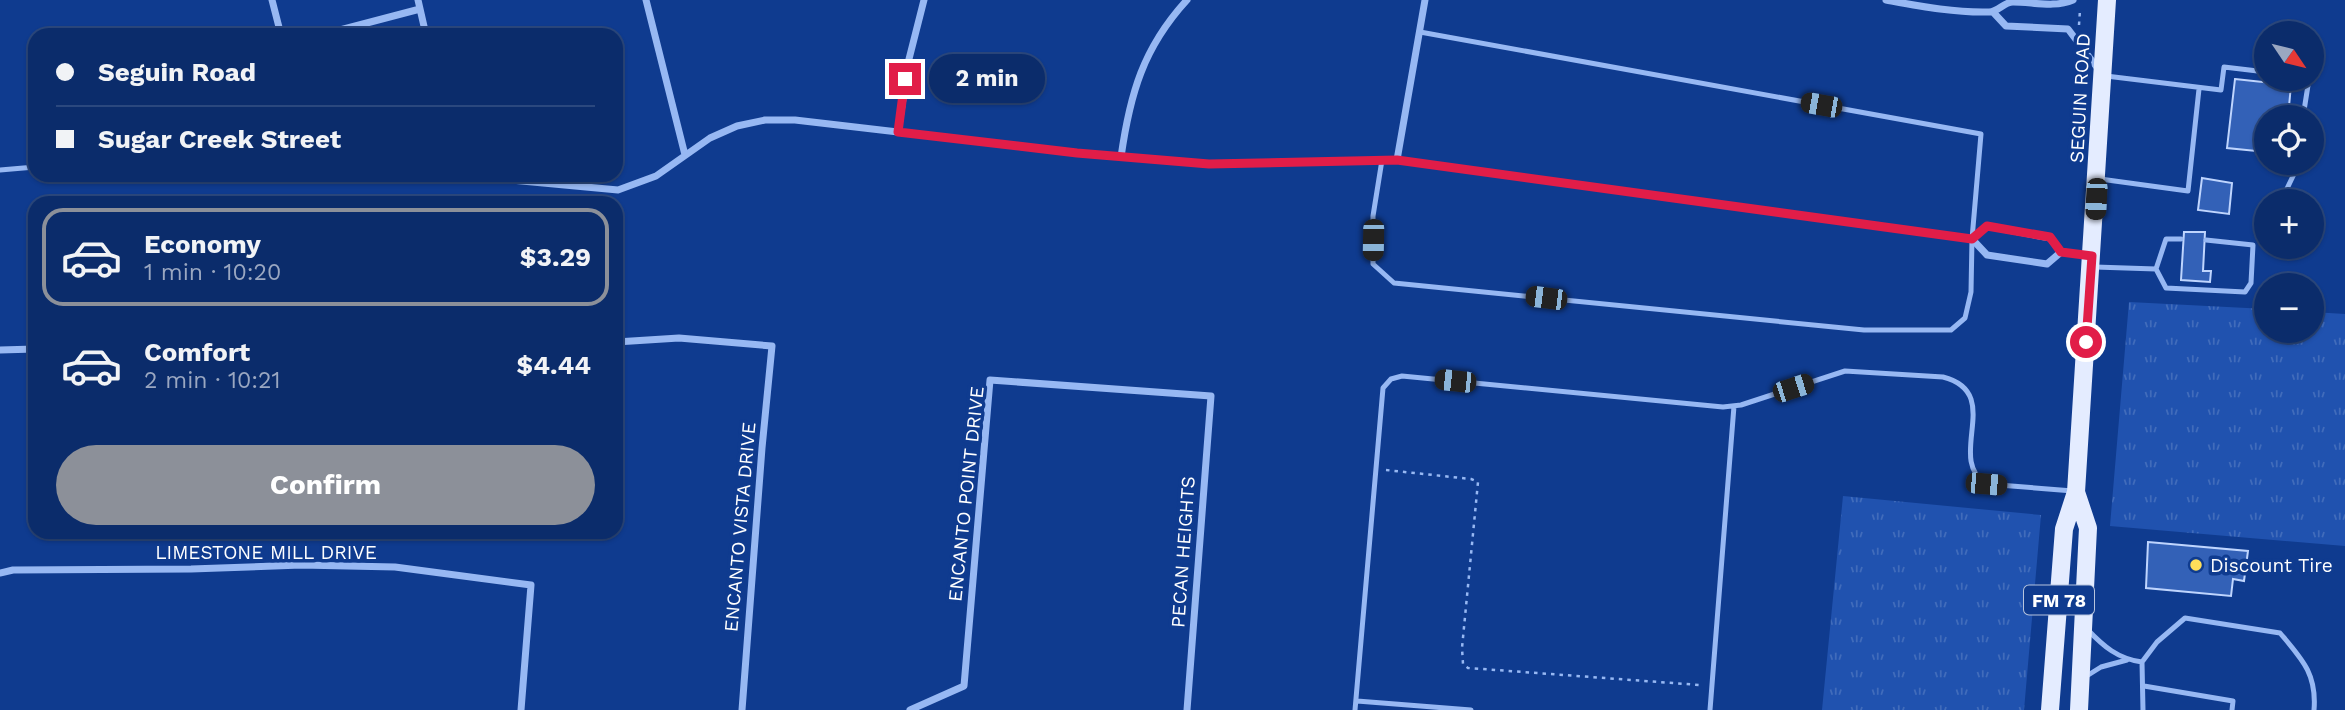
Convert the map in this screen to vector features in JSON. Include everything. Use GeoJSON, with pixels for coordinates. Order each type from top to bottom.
{"type":"FeatureCollection","features":[{"type":"Feature","properties":{"kind":"main road","name":"SEGUIN ROAD"},"geometry":{"type":"LineString","coordinates":[[2050,710],[2064,529],[2076,492],[2106,0]]}},
{"type":"Feature","properties":{"kind":"main road","name":"SEGUIN ROAD"},"geometry":{"type":"LineString","coordinates":[[2076,492],[2088,528],[2079,710]]}},
{"type":"Feature","properties":{"kind":"street"},"geometry":{"type":"LineString","coordinates":[[272,0],[279,28]]}},
{"type":"Feature","properties":{"kind":"street"},"geometry":{"type":"LineString","coordinates":[[418,0],[424,28]]}},
{"type":"Feature","properties":{"kind":"street"},"geometry":{"type":"LineString","coordinates":[[646,0],[685,155]]}},
{"type":"Feature","properties":{"kind":"street"},"geometry":{"type":"LineString","coordinates":[[1121,157],[1127,118],[1143,64],[1161,33],[1187,0]]}},
{"type":"Feature","properties":{"kind":"street"},"geometry":{"type":"LineString","coordinates":[[1397,160],[1425,0]]}},
{"type":"Feature","properties":{"kind":"street"},"geometry":{"type":"LineString","coordinates":[[1886,0],[1924,7],[1993,12],[2009,1],[2040,4],[2066,3],[2073,0]]}},
{"type":"Feature","properties":{"kind":"street"},"geometry":{"type":"LineString","coordinates":[[898,132],[909,59],[922,1]]}},
{"type":"Feature","properties":{"kind":"street"},"geometry":{"type":"LineString","coordinates":[[348,28],[420,9]]}},
{"type":"Feature","properties":{"kind":"street"},"geometry":{"type":"LineString","coordinates":[[1993,12],[2006,26],[2068,29],[2102,75]]}},
{"type":"Feature","properties":{"kind":"street"},"geometry":{"type":"LineString","coordinates":[[530,182],[618,190],[656,176],[719,134],[737,126],[765,120],[795,120],[1121,157],[1209,164],[1397,160],[1972,239],[1987,255],[2047,264],[2061,252]]}},
{"type":"Feature","properties":{"kind":"street"},"geometry":{"type":"LineString","coordinates":[[1972,239],[1987,226],[2050,237],[2061,252],[2092,261]]}},
{"type":"Feature","properties":{"kind":"street","name":"ENCANTO VISTA DRIVE"},"geometry":{"type":"LineString","coordinates":[[623,342],[679,338],[772,346],[742,710]]}},
{"type":"Feature","properties":{"kind":"street"},"geometry":{"type":"LineString","coordinates":[[0,350],[28,349]]}},
{"type":"Feature","properties":{"kind":"street","name":"ENCANTO POINT DRIVE"},"geometry":{"type":"LineString","coordinates":[[911,710],[964,687],[990,380],[1211,396]]}},
{"type":"Feature","properties":{"kind":"street","name":"PECAN HEIGHTS"},"geometry":{"type":"LineString","coordinates":[[1187,710],[1211,396]]}},
{"type":"Feature","properties":{"kind":"street","name":"LIMESTONE MILL DRIVE"},"geometry":{"type":"LineString","coordinates":[[0,573],[301,565],[395,567],[531,585],[521,710]]}},
{"type":"Feature","properties":{"kind":"lane"},"geometry":{"type":"LineString","coordinates":[[1382,160],[1373,216],[1373,264],[1394,283],[1864,330],[1951,330],[1965,318],[1971,292],[1972,239],[1981,134],[1419,32]]}},
{"type":"Feature","properties":{"kind":"lane"},"geometry":{"type":"LineString","coordinates":[[2102,75],[2221,90],[2224,67],[2254,71]]}},
{"type":"Feature","properties":{"kind":"lane"},"geometry":{"type":"LineString","coordinates":[[2097,178],[2188,191],[2199,89]]}},
{"type":"Feature","properties":{"kind":"lane"},"geometry":{"type":"LineString","coordinates":[[0,170],[28,168]]}},
{"type":"Feature","properties":{"kind":"lane"},"geometry":{"type":"LineString","coordinates":[[2181,239],[2166,239],[2156,269],[2166,288],[2245,292],[2251,283],[2253,245],[2206,240]]}},
{"type":"Feature","properties":{"kind":"lane"},"geometry":{"type":"LineString","coordinates":[[2092,261],[2156,269]]}},
{"type":"Feature","properties":{"kind":"lane"},"geometry":{"type":"LineString","coordinates":[[1355,710],[1383,388],[1391,379],[1402,376],[1723,407],[1734,406],[1844,371],[1942,377],[1955,380],[1967,390],[1973,403],[1970,464],[1977,478],[1986,484],[2076,492]]}},
{"type":"Feature","properties":{"kind":"lane"},"geometry":{"type":"LineString","coordinates":[[1710,710],[1734,406]]}},
{"type":"Feature","properties":{"kind":"lane"},"geometry":{"type":"LineString","coordinates":[[2143,710],[2142,662],[2157,642],[2185,618],[2280,633],[2304,661],[2316,692],[2314,710]]}},
{"type":"Feature","properties":{"kind":"lane"},"geometry":{"type":"LineString","coordinates":[[2083,625],[2105,648],[2127,660],[2142,662]]}},
{"type":"Feature","properties":{"kind":"lane"},"geometry":{"type":"LineString","coordinates":[[2080,680],[2101,667],[2127,660]]}},
{"type":"Feature","properties":{"kind":"lane"},"geometry":{"type":"LineString","coordinates":[[2144,686],[2233,701],[2232,710]]}},
{"type":"Feature","properties":{"kind":"lane"},"geometry":{"type":"LineString","coordinates":[[1357,701],[1471,710]]}},
{"type":"Feature","properties":{"kind":"path"},"geometry":{"type":"LineString","coordinates":[[2079,25],[2080,7]]}},
{"type":"Feature","properties":{"kind":"path"},"geometry":{"type":"LineString","coordinates":[[1376,468],[1478,482],[1462,648],[1463,664],[1468,667],[1712,686]]}},
{"type":"Feature","properties":{"kind":"green space"},"geometry":{"type":"Polygon","coordinates":[[[2129,302],[2254,308],[2254,343],[2324,343],[2324,313],[2345,314],[2345,546],[2110,526],[2129,302]]]}},
{"type":"Feature","properties":{"kind":"green space"},"geometry":{"type":"Polygon","coordinates":[[[1843,496],[2041,515],[2024,710],[1822,710],[1843,496]]]}},
{"type":"Feature","properties":{"kind":"building"},"geometry":{"type":"Polygon","coordinates":[[[2235,79],[2254,81],[2254,91],[2290,91],[2289,105],[2254,105],[2254,151],[2227,148],[2235,79]]]}},
{"type":"Feature","properties":{"kind":"building"},"geometry":{"type":"Polygon","coordinates":[[[2202,178],[2232,183],[2229,214],[2198,210],[2202,178]]]}},
{"type":"Feature","properties":{"kind":"building"},"geometry":{"type":"Polygon","coordinates":[[[2184,232],[2205,232],[2203,271],[2211,271],[2210,282],[2181,280],[2184,232]]]}},
{"type":"Feature","properties":{"kind":"building","name":"Discount Tire"},"geometry":{"type":"Polygon","coordinates":[[[2148,542],[2248,551],[2244,581],[2233,579],[2231,596],[2146,588],[2148,542]]]}},
{"type":"Feature","properties":{"kind":"place","name":"Discount Tire"},"geometry":{"type":"Point","coordinates":[2196,565]}},
{"type":"Feature","properties":{"kind":"route"},"geometry":{"type":"LineString","coordinates":[[905,79],[898,132],[1077,153],[1209,164],[1397,160],[1972,239],[1987,226],[2050,237],[2061,252],[2092,256],[2086,342]]}}]}
